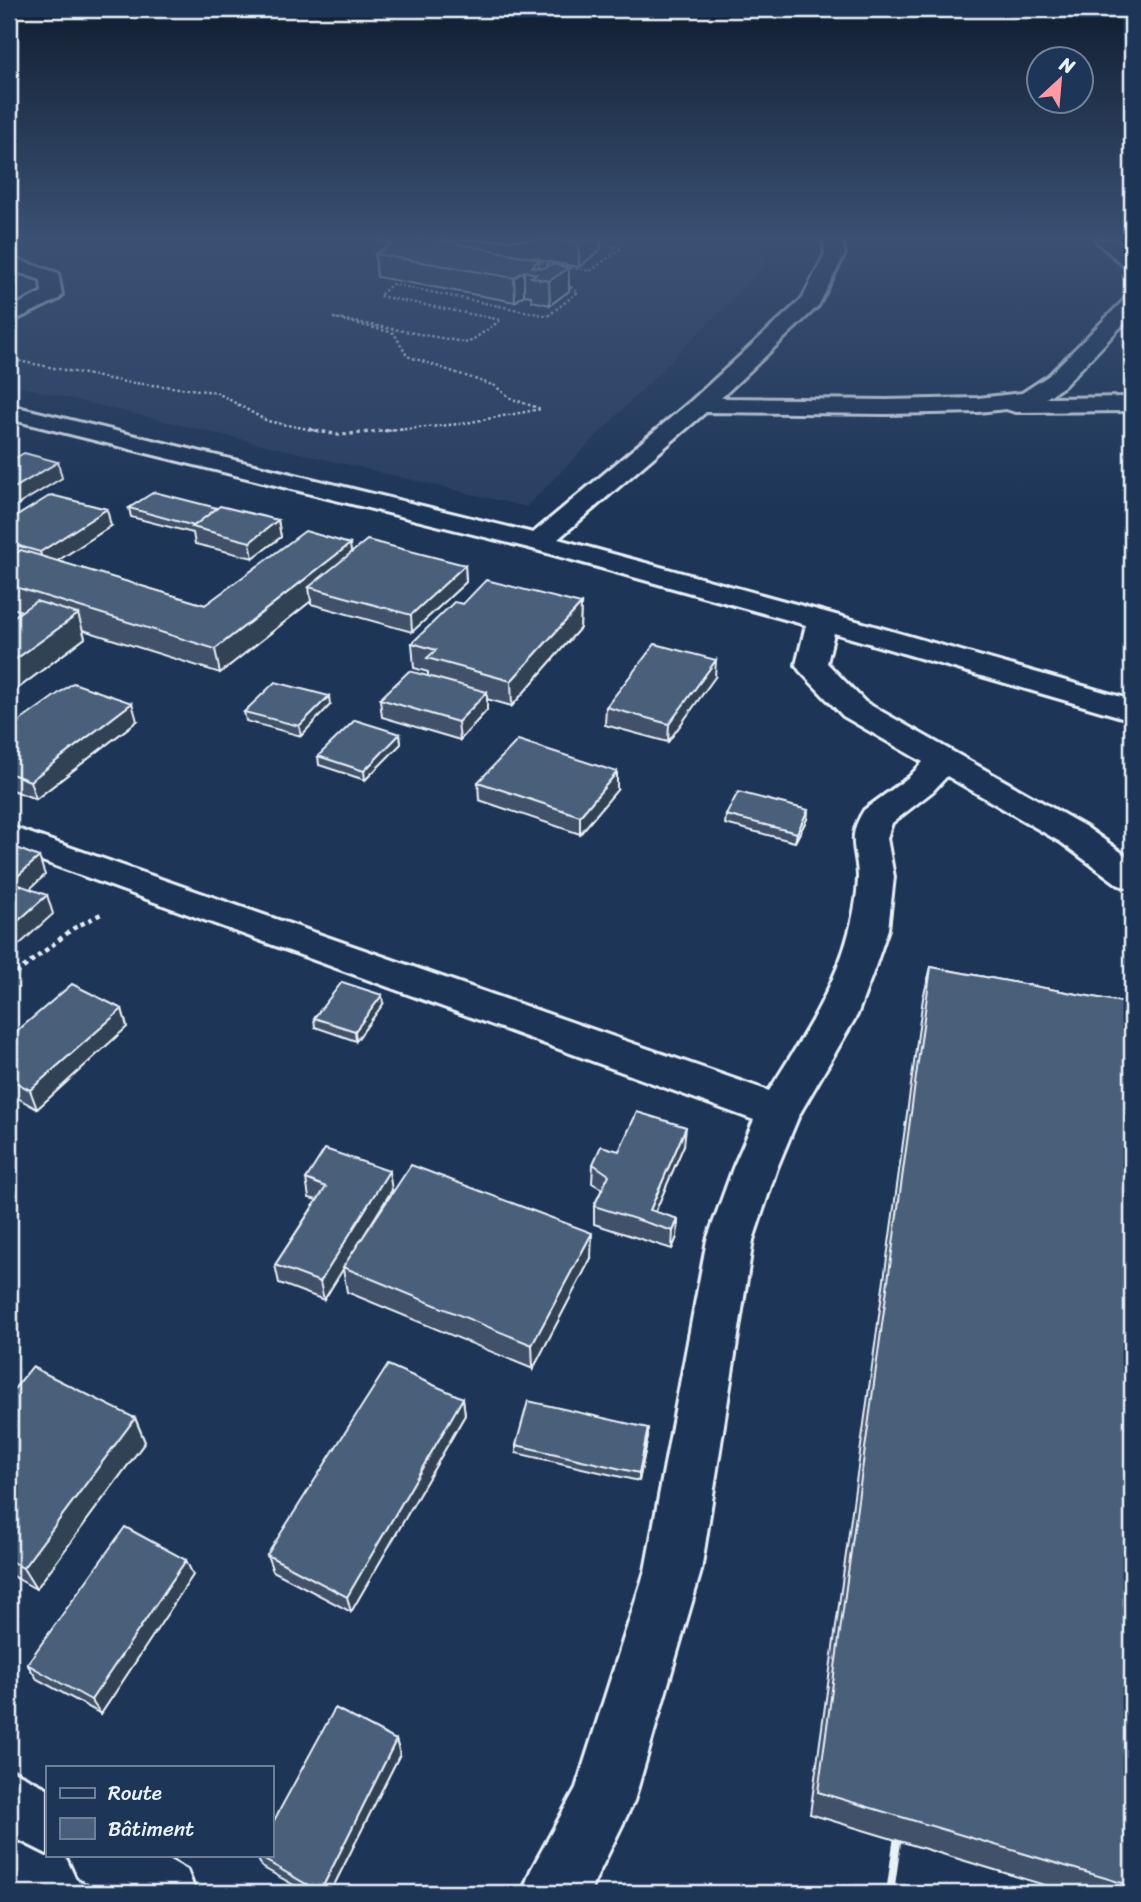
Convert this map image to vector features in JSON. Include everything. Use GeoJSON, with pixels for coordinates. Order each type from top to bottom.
{"type":"FeatureCollection","features":[{"type":"Feature","properties":{"kind":"street"},"geometry":{"type":"LineString","coordinates":[[538,542],[700,405],[782,329]]}},
{"type":"Feature","properties":{"kind":"street"},"geometry":{"type":"LineString","coordinates":[[978,405],[1028,399],[1056,381],[1107,329]]}},
{"type":"Feature","properties":{"kind":"street"},"geometry":{"type":"LineString","coordinates":[[700,405],[1132,404]]}},
{"type":"Feature","properties":{"kind":"street"},"geometry":{"type":"LineString","coordinates":[[9,412],[538,542],[822,620],[1132,710]]}},
{"type":"Feature","properties":{"kind":"street"},"geometry":{"type":"LineString","coordinates":[[822,620],[811,665],[854,709],[1074,835],[1132,877]]}},
{"type":"Feature","properties":{"kind":"street"},"geometry":{"type":"LineString","coordinates":[[554,1893],[603,1801],[674,1571],[730,1240],[755,1168],[779,1112],[838,1015],[869,929],[876,877],[869,838],[876,818],[921,785],[942,761]]}},
{"type":"Feature","properties":{"kind":"street"},"geometry":{"type":"LineString","coordinates":[[9,837],[779,1112]]}},
{"type":"Feature","properties":{"kind":"street"},"geometry":{"type":"LineString","coordinates":[[9,1800],[46,1822]]}},
{"type":"Feature","properties":{"kind":"street"},"geometry":{"type":"LineString","coordinates":[[102,1856],[164,1893]]}},
{"type":"Feature","properties":{"kind":"path"},"geometry":{"type":"LineString","coordinates":[[9,359],[125,382],[216,392],[267,421],[339,435],[460,424],[541,409],[512,399],[495,386],[407,356],[394,333],[377,329]]}},
{"type":"Feature","properties":{"kind":"path"},"geometry":{"type":"LineString","coordinates":[[392,329],[468,343],[488,329]]}},
{"type":"Feature","properties":{"kind":"path"},"geometry":{"type":"LineString","coordinates":[[9,979],[75,928],[150,888]]}},
{"type":"Feature","properties":{"kind":"shaded area"},"geometry":{"type":"Polygon","coordinates":[[[9,329],[703,329],[526,507],[9,384],[9,329]]]}},
{"type":"Feature","properties":{"kind":"building"},"geometry":{"type":"Polygon","coordinates":[[[24,453],[58,462],[9,491],[9,462],[24,453]]]}},
{"type":"Feature","properties":{"kind":"building"},"geometry":{"type":"Polygon","coordinates":[[[154,492],[217,508],[194,526],[129,508],[154,492]]]}},
{"type":"Feature","properties":{"kind":"building"},"geometry":{"type":"Polygon","coordinates":[[[51,495],[107,509],[40,552],[9,543],[9,521],[51,495]]]}},
{"type":"Feature","properties":{"kind":"building"},"geometry":{"type":"Polygon","coordinates":[[[220,506],[278,520],[250,542],[192,527],[220,506]]]}},
{"type":"Feature","properties":{"kind":"building"},"geometry":{"type":"Polygon","coordinates":[[[305,531],[350,544],[215,649],[9,585],[9,558],[21,550],[205,605],[305,531]]]}},
{"type":"Feature","properties":{"kind":"building"},"geometry":{"type":"Polygon","coordinates":[[[367,540],[465,565],[411,615],[309,587],[367,540]]]}},
{"type":"Feature","properties":{"kind":"building"},"geometry":{"type":"Polygon","coordinates":[[[486,580],[581,604],[511,681],[427,658],[436,650],[412,643],[454,602],[463,604],[486,580]]]}},
{"type":"Feature","properties":{"kind":"building"},"geometry":{"type":"Polygon","coordinates":[[[36,601],[78,614],[9,664],[9,620],[36,601]]]}},
{"type":"Feature","properties":{"kind":"building"},"geometry":{"type":"Polygon","coordinates":[[[655,644],[716,660],[669,724],[606,707],[655,644]]]}},
{"type":"Feature","properties":{"kind":"building"},"geometry":{"type":"Polygon","coordinates":[[[409,671],[487,692],[458,722],[380,699],[409,671]]]}},
{"type":"Feature","properties":{"kind":"building"},"geometry":{"type":"Polygon","coordinates":[[[275,682],[329,696],[299,726],[244,712],[275,682]]]}},
{"type":"Feature","properties":{"kind":"building"},"geometry":{"type":"Polygon","coordinates":[[[73,683],[132,703],[30,781],[9,773],[9,720],[17,723],[73,683]]]}},
{"type":"Feature","properties":{"kind":"building"},"geometry":{"type":"Polygon","coordinates":[[[355,720],[400,734],[364,771],[318,756],[355,720]]]}},
{"type":"Feature","properties":{"kind":"building"},"geometry":{"type":"Polygon","coordinates":[[[518,740],[617,772],[580,816],[478,782],[518,740]]]}},
{"type":"Feature","properties":{"kind":"building"},"geometry":{"type":"Polygon","coordinates":[[[738,792],[808,810],[797,833],[726,815],[738,792]]]}},
{"type":"Feature","properties":{"kind":"building"},"geometry":{"type":"Polygon","coordinates":[[[9,845],[39,857],[11,882],[47,895],[9,929],[9,845]]]}},
{"type":"Feature","properties":{"kind":"building"},"geometry":{"type":"Polygon","coordinates":[[[931,967],[1132,1004],[1132,1886],[818,1792],[931,967]]]}},
{"type":"Feature","properties":{"kind":"building"},"geometry":{"type":"Polygon","coordinates":[[[342,982],[382,995],[355,1031],[314,1018],[342,982]]]}},
{"type":"Feature","properties":{"kind":"building"},"geometry":{"type":"Polygon","coordinates":[[[72,984],[122,1009],[30,1090],[9,1079],[9,1038],[72,984]]]}},
{"type":"Feature","properties":{"kind":"building"},"geometry":{"type":"Polygon","coordinates":[[[637,1112],[686,1127],[650,1210],[678,1219],[673,1231],[594,1206],[609,1175],[593,1164],[601,1146],[619,1151],[637,1112]]]}},
{"type":"Feature","properties":{"kind":"building"},"geometry":{"type":"Polygon","coordinates":[[[325,1149],[389,1171],[320,1282],[275,1265],[326,1187],[306,1179],[325,1149]]]}},
{"type":"Feature","properties":{"kind":"building"},"geometry":{"type":"Polygon","coordinates":[[[411,1165],[592,1233],[532,1345],[343,1267],[411,1165]]]}},
{"type":"Feature","properties":{"kind":"building"},"geometry":{"type":"Polygon","coordinates":[[[388,1365],[463,1398],[347,1597],[267,1555],[388,1365]]]}},
{"type":"Feature","properties":{"kind":"building"},"geometry":{"type":"Polygon","coordinates":[[[32,1367],[135,1418],[23,1568],[9,1560],[9,1395],[32,1367]]]}},
{"type":"Feature","properties":{"kind":"building"},"geometry":{"type":"Polygon","coordinates":[[[528,1401],[648,1428],[639,1473],[516,1445],[528,1401]]]}},
{"type":"Feature","properties":{"kind":"building"},"geometry":{"type":"Polygon","coordinates":[[[125,1527],[186,1560],[91,1700],[27,1664],[125,1527]]]}},
{"type":"Feature","properties":{"kind":"building"},"geometry":{"type":"Polygon","coordinates":[[[335,1708],[396,1740],[320,1892],[258,1856],[273,1856],[273,1822],[335,1708]]]}},
{"type":"Feature","properties":{"kind":"railway"},"geometry":{"type":"LineString","coordinates":[[890,1893],[900,1821]]}}]}
